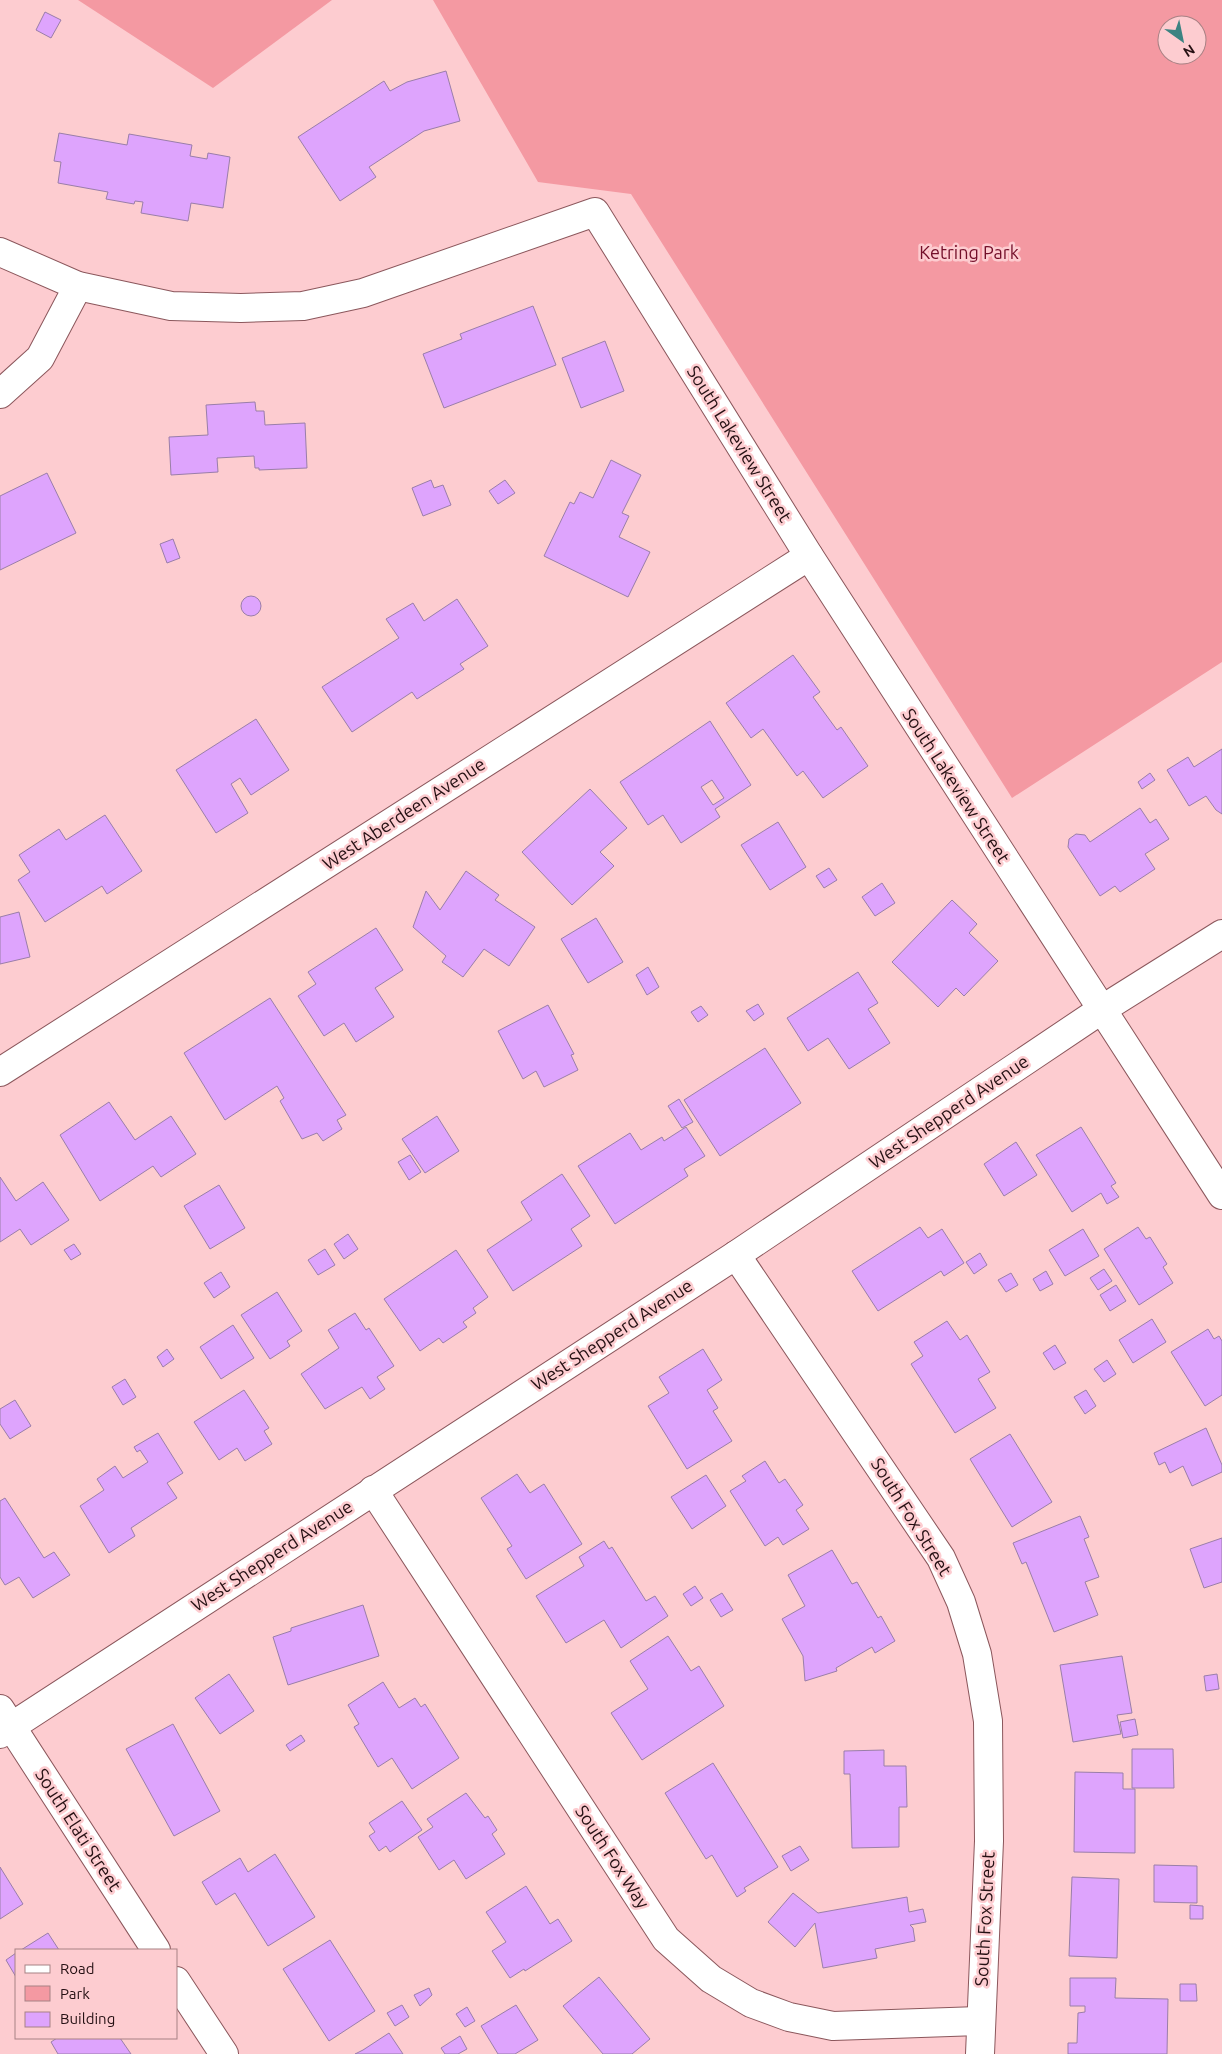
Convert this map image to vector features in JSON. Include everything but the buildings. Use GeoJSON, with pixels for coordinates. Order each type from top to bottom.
{"type":"FeatureCollection","features":[{"type":"Feature","properties":{"kind":"street","name":"South Lakeview Street"},"geometry":{"type":"LineString","coordinates":[[0,252],[53,277],[78,286],[171,306],[241,308],[303,306],[363,293],[595,212],[809,556],[1222,1195]]}},
{"type":"Feature","properties":{"kind":"street"},"geometry":{"type":"LineString","coordinates":[[0,394],[40,358],[78,286]]}},
{"type":"Feature","properties":{"kind":"street","name":"West Aberdeen Avenue"},"geometry":{"type":"LineString","coordinates":[[0,1072],[809,556]]}},
{"type":"Feature","properties":{"kind":"street","name":"West Shepperd Avenue"},"geometry":{"type":"LineString","coordinates":[[4,1723],[372,1490],[736,1255],[1101,1010],[1222,934]]}},
{"type":"Feature","properties":{"kind":"street","name":"South Fox Street"},"geometry":{"type":"LineString","coordinates":[[736,1255],[941,1558],[964,1611],[977,1654],[988,1721],[988,1841],[980,2054]]}},
{"type":"Feature","properties":{"kind":"street","name":"South Fox Way"},"geometry":{"type":"LineString","coordinates":[[372,1490],[666,1939],[711,1980],[751,2003],[789,2017],[833,2026],[980,2021]]}},
{"type":"Feature","properties":{"kind":"street","name":"South Elati Street"},"geometry":{"type":"LineString","coordinates":[[4,1723],[155,1949]]}},
{"type":"Feature","properties":{"kind":"street"},"geometry":{"type":"LineString","coordinates":[[178,1983],[224,2054]]}},
{"type":"Feature","properties":{"kind":"green space"},"geometry":{"type":"Polygon","coordinates":[[[78,0],[332,0],[213,88],[78,0]]]}},
{"type":"Feature","properties":{"kind":"green space","name":"Ketring Park"},"geometry":{"type":"Polygon","coordinates":[[[433,0],[1222,0],[1222,662],[1012,798],[631,194],[538,182],[433,0]]]}}]}
